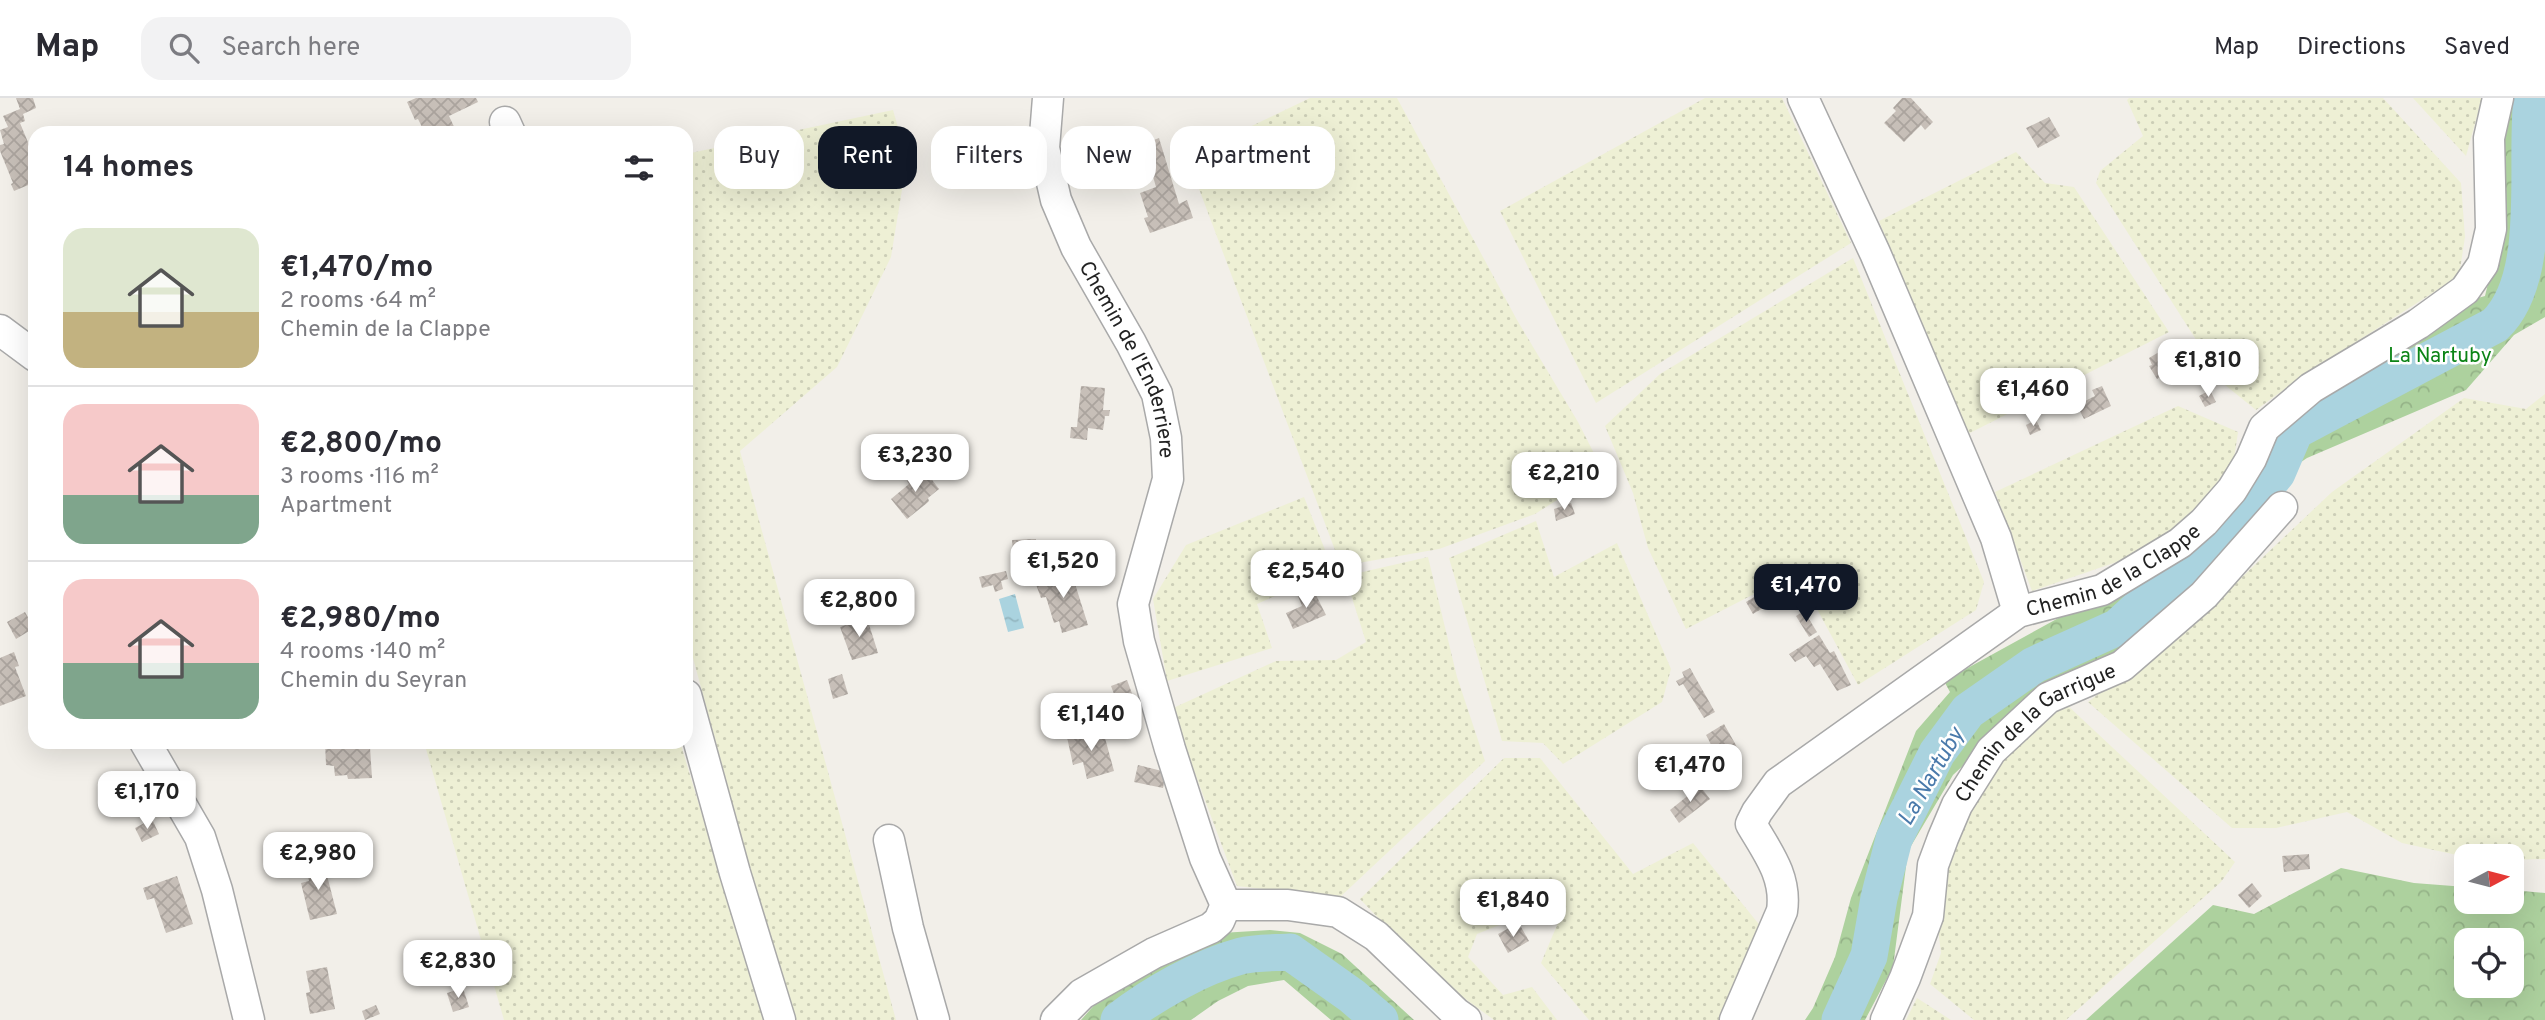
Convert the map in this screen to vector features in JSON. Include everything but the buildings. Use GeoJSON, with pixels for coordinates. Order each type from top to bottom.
{"type":"FeatureCollection","features":[{"type":"Feature","properties":{"kind":"street","name":"Chemin de l'Enderriere"},"geometry":{"type":"LineString","coordinates":[[1048,98],[1044,148],[1056,201],[1076,247],[1157,394],[1166,438],[1168,479],[1133,604],[1139,641],[1170,749],[1205,858],[1226,905]]}},
{"type":"Feature","properties":{"kind":"street"},"geometry":{"type":"LineString","coordinates":[[1803,98],[1875,253],[1996,538],[2018,612]]}},
{"type":"Feature","properties":{"kind":"street","name":"Chemin de la Clappe"},"geometry":{"type":"LineString","coordinates":[[1735,1020],[1782,911],[1783,883],[1751,824],[1778,783],[2018,612],[2102,590],[2180,543],[2204,522],[2232,490],[2251,459],[2264,428],[2311,388],[2418,324],[2465,290],[2483,264],[2491,229],[2489,138],[2498,98]]}},
{"type":"Feature","properties":{"kind":"street"},"geometry":{"type":"LineString","coordinates":[[0,330],[28,351]]}},
{"type":"Feature","properties":{"kind":"street","name":"Chemin de la Garrigue"},"geometry":{"type":"LineString","coordinates":[[1886,1020],[1928,916],[1933,865],[1943,838],[1958,805],[1991,751],[2048,698],[2122,666],[2204,596],[2282,507]]}},
{"type":"Feature","properties":{"kind":"street"},"geometry":{"type":"LineString","coordinates":[[693,720],[735,873],[780,1020]]}},
{"type":"Feature","properties":{"kind":"street"},"geometry":{"type":"LineString","coordinates":[[149,749],[200,837],[217,890],[249,1020]]}},
{"type":"Feature","properties":{"kind":"street"},"geometry":{"type":"LineString","coordinates":[[889,840],[908,928],[934,1020]]}},
{"type":"Feature","properties":{"kind":"street"},"geometry":{"type":"LineString","coordinates":[[1056,1020],[1082,994],[1154,953],[1211,928],[1219,921],[1226,905],[1288,905],[1338,912],[1376,936],[1466,1020]]}},
{"type":"Feature","properties":{"kind":"green space"},"geometry":{"type":"Polygon","coordinates":[[[1310,98],[1397,98],[1517,320],[1578,422],[1603,471],[1535,514],[1439,549],[1341,566],[1199,189],[1335,189],[1335,126],[1252,126],[1310,98]]]}},
{"type":"Feature","properties":{"kind":"green space"},"geometry":{"type":"Polygon","coordinates":[[[1705,98],[1782,98],[1851,243],[1596,403],[1500,211],[1705,98]]]}},
{"type":"Feature","properties":{"kind":"green space"},"geometry":{"type":"Polygon","coordinates":[[[2383,98],[2461,183],[2465,237],[2459,276],[2303,376],[2256,410],[2225,385],[2096,183],[2100,171],[2143,136],[2127,100],[2383,98]]]}},
{"type":"Feature","properties":{"kind":"green space"},"geometry":{"type":"Polygon","coordinates":[[[2413,98],[2482,98],[2466,156],[2413,98]]]}},
{"type":"Feature","properties":{"kind":"green space","name":"La Nartuby"},"geometry":{"type":"Polygon","coordinates":[[[2504,98],[2545,98],[2545,317],[2514,335],[2466,390],[2307,458],[2282,475],[2280,501],[2142,643],[2047,687],[1953,775],[1908,851],[1893,967],[1865,1020],[1805,1020],[1835,957],[1851,898],[1916,731],[1950,692],[1944,681],[2064,615],[2220,499],[2263,436],[2428,312],[2485,296],[2505,213],[2501,103],[2504,98]]]}},
{"type":"Feature","properties":{"kind":"green space"},"geometry":{"type":"Polygon","coordinates":[[[893,110],[898,126],[818,126],[818,189],[902,189],[891,257],[837,367],[740,451],[896,1020],[791,1020],[693,658],[693,153],[714,148],[714,189],[804,189],[804,129],[893,110]]]}},
{"type":"Feature","properties":{"kind":"green space"},"geometry":{"type":"Polygon","coordinates":[[[2016,152],[2045,183],[2074,187],[2169,332],[1964,436],[1879,221],[2016,152]]]}},
{"type":"Feature","properties":{"kind":"green space"},"geometry":{"type":"Polygon","coordinates":[[[1853,258],[1984,582],[1976,610],[1858,685],[1797,572],[1686,629],[1648,548],[1633,493],[1605,426],[1660,374],[1853,258]]]}},
{"type":"Feature","properties":{"kind":"green space"},"geometry":{"type":"Polygon","coordinates":[[[2545,394],[2545,859],[2524,860],[2524,844],[2454,844],[2454,854],[2402,843],[2347,812],[2276,828],[2232,828],[2088,702],[2203,614],[2332,492],[2464,398],[2526,409],[2545,394]]]}},
{"type":"Feature","properties":{"kind":"green space"},"geometry":{"type":"Polygon","coordinates":[[[2178,406],[2238,432],[2233,466],[2203,505],[2140,554],[2032,591],[1995,492],[2178,406]]]}},
{"type":"Feature","properties":{"kind":"green space"},"geometry":{"type":"Polygon","coordinates":[[[1304,497],[1333,570],[1257,604],[1272,648],[1167,681],[1153,599],[1186,545],[1304,497]]]}},
{"type":"Feature","properties":{"kind":"green space"},"geometry":{"type":"Polygon","coordinates":[[[1536,521],[1554,577],[1617,543],[1671,669],[1662,702],[1563,764],[1543,743],[1502,741],[1449,558],[1536,521]]]}},
{"type":"Feature","properties":{"kind":"green space"},"geometry":{"type":"Polygon","coordinates":[[[1428,557],[1457,677],[1485,761],[1339,898],[1237,886],[1171,709],[1276,661],[1336,660],[1366,642],[1345,576],[1428,557]]]}},
{"type":"Feature","properties":{"kind":"green space"},"geometry":{"type":"Polygon","coordinates":[[[2066,704],[2235,862],[2221,882],[2066,1020],[1974,1020],[1930,984],[1941,953],[1935,904],[1950,846],[1986,776],[2030,731],[2066,704]]]}},
{"type":"Feature","properties":{"kind":"green space"},"geometry":{"type":"Polygon","coordinates":[[[426,749],[682,749],[764,1020],[504,1020],[426,749]]]}},
{"type":"Feature","properties":{"kind":"green space"},"geometry":{"type":"Polygon","coordinates":[[[1504,758],[1540,758],[1633,874],[1693,843],[1762,928],[1721,1020],[1589,1020],[1541,963],[1560,918],[1522,916],[1477,934],[1468,957],[1503,995],[1532,987],[1557,1020],[1494,1020],[1433,975],[1360,899],[1504,758]]]}},
{"type":"Feature","properties":{"kind":"green space"},"geometry":{"type":"Polygon","coordinates":[[[2341,868],[2414,883],[2454,886],[2454,914],[2524,914],[2524,891],[2545,893],[2545,1020],[2086,1020],[2213,905],[2254,914],[2341,868]]]}},
{"type":"Feature","properties":{"kind":"green space"},"geometry":{"type":"Polygon","coordinates":[[[1270,930],[1300,933],[1342,954],[1414,1020],[1331,1020],[1284,980],[1248,986],[1218,1001],[1191,1020],[1081,1020],[1097,1002],[1221,933],[1270,930]]]}},
{"type":"Feature","properties":{"kind":"green space"},"geometry":{"type":"Polygon","coordinates":[[[1917,998],[1951,1020],[1906,1020],[1917,998]]]}},
{"type":"Feature","properties":{"kind":"water"},"geometry":{"type":"Polygon","coordinates":[[[1015,594],[1024,628],[1008,632],[999,599],[1015,594]]]}},
{"type":"Feature","properties":{"kind":"waterway","name":"La Nartuby"},"geometry":{"type":"LineString","coordinates":[[1840,1020],[1869,956],[1879,898],[1894,839],[1937,753],[1968,711],[2034,665],[2118,627],[2250,506],[2277,473],[2295,431],[2495,325],[2511,304],[2521,278],[2527,249],[2532,98]]}},
{"type":"Feature","properties":{"kind":"waterway","name":"La Nartuby"},"geometry":{"type":"LineString","coordinates":[[1119,1020],[1162,991],[1209,967],[1247,955],[1290,952],[1352,996],[1380,1020]]}}]}
